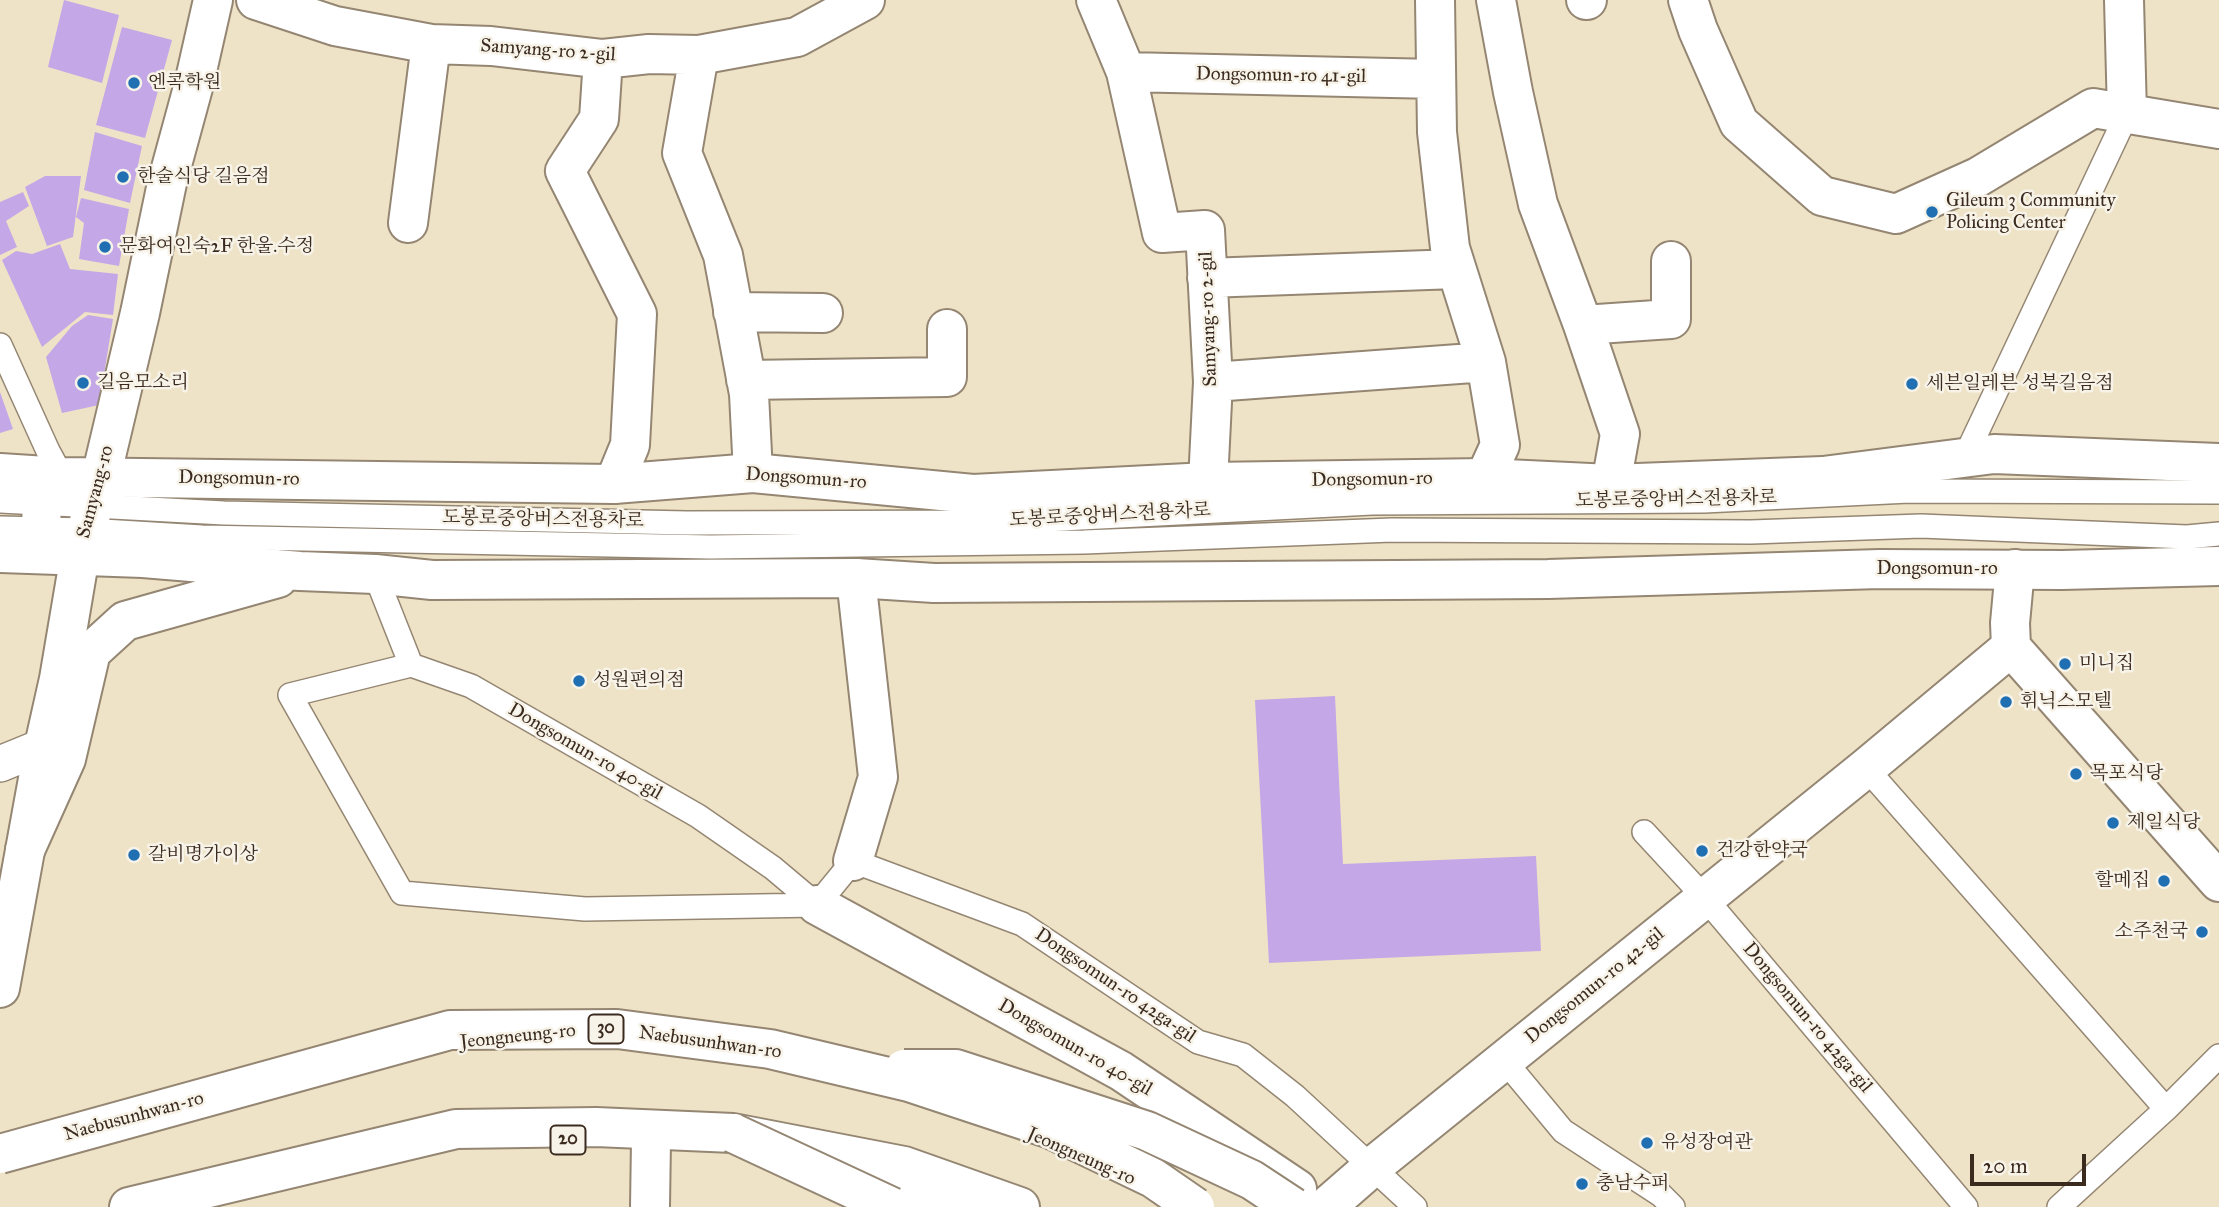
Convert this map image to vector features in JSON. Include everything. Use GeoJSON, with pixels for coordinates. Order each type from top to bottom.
{"type":"FeatureCollection","features":[{"type":"Feature","properties":{"kind":"main road","name":"Samyang-ro"},"geometry":{"type":"LineString","coordinates":[[0,988],[44,746],[90,517],[140,313],[167,183],[213,0]]}},
{"type":"Feature","properties":{"kind":"main road","name":"Samyang-ro 2-gil"},"geometry":{"type":"LineString","coordinates":[[256,0],[335,26],[431,44],[491,46],[603,59],[649,54],[699,55],[797,37],[865,0]]}},
{"type":"Feature","properties":{"kind":"main road","name":"Samyang-ro 2-gil"},"geometry":{"type":"LineString","coordinates":[[1096,0],[1126,72],[1162,233],[1205,230],[1213,382],[1208,482]]}},
{"type":"Feature","properties":{"kind":"main road"},"geometry":{"type":"LineString","coordinates":[[1435,0],[1437,132],[1450,248],[1486,362],[1500,445],[1486,478]]}},
{"type":"Feature","properties":{"kind":"main road"},"geometry":{"type":"LineString","coordinates":[[1496,0],[1538,204],[1620,433],[1611,484]]}},
{"type":"Feature","properties":{"kind":"main road"},"geometry":{"type":"LineString","coordinates":[[1688,0],[1698,30],[1739,123],[1822,196],[1896,214],[1978,177],[2110,111],[2219,129]]}},
{"type":"Feature","properties":{"kind":"main road"},"geometry":{"type":"LineString","coordinates":[[2110,111],[2124,0]]}},
{"type":"Feature","properties":{"kind":"main road"},"geometry":{"type":"LineString","coordinates":[[408,223],[431,44]]}},
{"type":"Feature","properties":{"kind":"main road"},"geometry":{"type":"LineString","coordinates":[[699,55],[682,153],[723,255],[749,394],[752,473]]}},
{"type":"Feature","properties":{"kind":"main road"},"geometry":{"type":"LineString","coordinates":[[603,59],[600,119],[565,171],[637,314],[629,444],[614,484]]}},
{"type":"Feature","properties":{"kind":"main road","name":"Dongsomun-ro 41-gil"},"geometry":{"type":"LineString","coordinates":[[1126,72],[1436,79]]}},
{"type":"Feature","properties":{"kind":"main road"},"geometry":{"type":"LineString","coordinates":[[1583,326],[1671,319],[1671,261]]}},
{"type":"Feature","properties":{"kind":"main road"},"geometry":{"type":"LineString","coordinates":[[1208,278],[1456,269]]}},
{"type":"Feature","properties":{"kind":"main road"},"geometry":{"type":"LineString","coordinates":[[733,312],[823,313]]}},
{"type":"Feature","properties":{"kind":"main road"},"geometry":{"type":"LineString","coordinates":[[747,380],[947,377],[947,329]]}},
{"type":"Feature","properties":{"kind":"main road"},"geometry":{"type":"LineString","coordinates":[[1213,382],[1486,362]]}},
{"type":"Feature","properties":{"kind":"main road","name":"Dongsomun-ro"},"geometry":{"type":"LineString","coordinates":[[0,473],[46,508],[90,517],[752,473],[973,494],[1208,482],[1486,478],[1611,484],[1823,476],[1994,454],[2219,463]]}},
{"type":"Feature","properties":{"kind":"main road","name":"Dongsomun-ro"},"geometry":{"type":"LineString","coordinates":[[46,508],[90,517],[143,558],[432,580],[856,578],[934,583],[1534,579],[1880,569],[2219,566]]}},
{"type":"Feature","properties":{"kind":"main road","name":"Dongsomun-ro"},"geometry":{"type":"LineString","coordinates":[[0,553],[46,508]]}},
{"type":"Feature","properties":{"kind":"main road"},"geometry":{"type":"LineString","coordinates":[[2015,569],[2010,623],[2011,647],[2219,882]]}},
{"type":"Feature","properties":{"kind":"main road"},"geometry":{"type":"LineString","coordinates":[[25,850],[66,759],[91,652],[125,621],[300,571]]}},
{"type":"Feature","properties":{"kind":"main road"},"geometry":{"type":"LineString","coordinates":[[853,861],[878,776],[856,578]]}},
{"type":"Feature","properties":{"kind":"main road","name":"Dongsomun-ro 42-gil"},"geometry":{"type":"LineString","coordinates":[[1325,1207],[2011,647]]}},
{"type":"Feature","properties":{"kind":"main road","name":"Dongsomun-ro 40-gil"},"geometry":{"type":"LineString","coordinates":[[817,905],[1121,1071],[1325,1207]]}},
{"type":"Feature","properties":{"kind":"main road","name":"Jeongneung-ro"},"geometry":{"type":"LineString","coordinates":[[0,1166],[98,1136],[472,1038],[670,1022],[864,1061],[1171,1197],[1184,1207]]}},
{"type":"Feature","properties":{"kind":"main road","name":"Naebusunhwan-ro"},"geometry":{"type":"LineString","coordinates":[[0,1154],[450,1030],[617,1030],[770,1049],[909,1082],[1051,1129],[1153,1178],[1195,1207]]}},
{"type":"Feature","properties":{"kind":"main road","name":"30"},"geometry":{"type":"LineString","coordinates":[[847,1068],[956,1069],[1147,1131],[1252,1180],[1293,1207]]}},
{"type":"Feature","properties":{"kind":"main road"},"geometry":{"type":"LineString","coordinates":[[129,1207],[456,1129],[596,1127],[733,1133],[904,1166],[1020,1207]]}},
{"type":"Feature","properties":{"kind":"main road"},"geometry":{"type":"LineString","coordinates":[[733,1133],[892,1207]]}},
{"type":"Feature","properties":{"kind":"main road"},"geometry":{"type":"LineString","coordinates":[[650,1207],[651,1140]]}},
{"type":"Feature","properties":{"kind":"main road","name":"20"},"geometry":{"type":"LineString","coordinates":[[181,1207],[454,1141],[651,1140],[791,1158],[954,1207]]}},
{"type":"Feature","properties":{"kind":"street"},"geometry":{"type":"LineString","coordinates":[[0,764],[44,746]]}},
{"type":"Feature","properties":{"kind":"lane"},"geometry":{"type":"LineString","coordinates":[[1965,457],[2110,111]]}},
{"type":"Feature","properties":{"kind":"lane"},"geometry":{"type":"LineString","coordinates":[[0,345],[26,405],[46,508]]}},
{"type":"Feature","properties":{"kind":"lane","name":"도봉로중앙버스전용차로"},"geometry":{"type":"LineString","coordinates":[[90,517],[224,513],[673,523],[1003,522],[1373,503],[1704,501],[1909,491],[2219,492]]}},
{"type":"Feature","properties":{"kind":"lane"},"geometry":{"type":"LineString","coordinates":[[0,501],[46,508]]}},
{"type":"Feature","properties":{"kind":"lane"},"geometry":{"type":"LineString","coordinates":[[0,528],[46,508]]}},
{"type":"Feature","properties":{"kind":"lane","name":"도봉로중앙버스전용차로"},"geometry":{"type":"LineString","coordinates":[[90,517],[202,537],[710,547],[1084,542],[1392,530],[1751,532],[1921,526],[2187,537],[2219,534]]}},
{"type":"Feature","properties":{"kind":"lane"},"geometry":{"type":"LineString","coordinates":[[375,574],[411,665],[290,695],[402,893],[585,909],[817,905],[853,861]]}},
{"type":"Feature","properties":{"kind":"lane","name":"Dongsomun-ro 40-gil"},"geometry":{"type":"LineString","coordinates":[[411,665],[471,686],[698,816],[772,868],[817,905]]}},
{"type":"Feature","properties":{"kind":"lane"},"geometry":{"type":"LineString","coordinates":[[1866,768],[2166,1109]]}},
{"type":"Feature","properties":{"kind":"lane","name":"Dongsomun-ro 42ga-gil"},"geometry":{"type":"LineString","coordinates":[[1644,832],[1705,898],[1966,1207]]}},
{"type":"Feature","properties":{"kind":"lane","name":"Dongsomun-ro 42ga-gil"},"geometry":{"type":"LineString","coordinates":[[853,861],[1022,924],[1198,1042],[1243,1055],[1295,1096],[1415,1207]]}},
{"type":"Feature","properties":{"kind":"lane"},"geometry":{"type":"LineString","coordinates":[[2059,1207],[2166,1109],[2219,1056]]}},
{"type":"Feature","properties":{"kind":"lane"},"geometry":{"type":"LineString","coordinates":[[1504,1060],[1563,1131],[1661,1195],[1673,1207]]}},
{"type":"Feature","properties":{"kind":"building"},"geometry":{"type":"Polygon","coordinates":[[[64,0],[119,15],[102,83],[48,67],[64,0]]]}},
{"type":"Feature","properties":{"kind":"building","name":"엔콕학원"},"geometry":{"type":"Polygon","coordinates":[[[122,27],[172,40],[145,138],[96,125],[122,27]]]}},
{"type":"Feature","properties":{"kind":"building"},"geometry":{"type":"Polygon","coordinates":[[[95,132],[142,146],[130,203],[84,190],[95,132]]]}},
{"type":"Feature","properties":{"kind":"building"},"geometry":{"type":"Polygon","coordinates":[[[45,176],[81,176],[73,237],[47,246],[25,187],[45,176]]]}},
{"type":"Feature","properties":{"kind":"building"},"geometry":{"type":"Polygon","coordinates":[[[23,192],[29,206],[6,221],[17,247],[0,255],[0,202],[23,192]]]}},
{"type":"Feature","properties":{"kind":"building"},"geometry":{"type":"Polygon","coordinates":[[[81,198],[129,209],[119,266],[79,259],[84,223],[76,217],[81,198]]]}},
{"type":"Feature","properties":{"kind":"building"},"geometry":{"type":"Polygon","coordinates":[[[60,244],[70,269],[118,274],[113,315],[85,312],[42,347],[2,260],[16,251],[32,254],[60,244]]]}},
{"type":"Feature","properties":{"kind":"building"},"geometry":{"type":"Polygon","coordinates":[[[88,315],[113,319],[99,405],[62,413],[46,357],[72,326],[88,315]]]}},
{"type":"Feature","properties":{"kind":"building"},"geometry":{"type":"Polygon","coordinates":[[[0,392],[13,429],[0,433],[0,392]]]}},
{"type":"Feature","properties":{"kind":"building"},"geometry":{"type":"Polygon","coordinates":[[[1335,696],[1343,864],[1536,856],[1541,951],[1269,963],[1255,700],[1335,696]]]}},
{"type":"Feature","properties":{"kind":"place","name":"엔콕학원"},"geometry":{"type":"Point","coordinates":[134,83]}},
{"type":"Feature","properties":{"kind":"place","name":"한술식당 길음점"},"geometry":{"type":"Point","coordinates":[123,177]}},
{"type":"Feature","properties":{"kind":"place","name":"Gileum 3 Community Policing Center"},"geometry":{"type":"Point","coordinates":[1932,212]}},
{"type":"Feature","properties":{"kind":"place","name":"문화여인숙2F 한울.수정"},"geometry":{"type":"Point","coordinates":[105,247]}},
{"type":"Feature","properties":{"kind":"place","name":"길음모소리"},"geometry":{"type":"Point","coordinates":[83,383]}},
{"type":"Feature","properties":{"kind":"place","name":"세븐일레븐 성북길음점"},"geometry":{"type":"Point","coordinates":[1912,384]}},
{"type":"Feature","properties":{"kind":"place","name":"미니집"},"geometry":{"type":"Point","coordinates":[2065,664]}},
{"type":"Feature","properties":{"kind":"place","name":"성원편의점"},"geometry":{"type":"Point","coordinates":[579,681]}},
{"type":"Feature","properties":{"kind":"place","name":"휘닉스모텔"},"geometry":{"type":"Point","coordinates":[2006,702]}},
{"type":"Feature","properties":{"kind":"place","name":"목포식당"},"geometry":{"type":"Point","coordinates":[2076,774]}},
{"type":"Feature","properties":{"kind":"place","name":"제일식당"},"geometry":{"type":"Point","coordinates":[2113,823]}},
{"type":"Feature","properties":{"kind":"place","name":"건강한약국"},"geometry":{"type":"Point","coordinates":[1702,851]}},
{"type":"Feature","properties":{"kind":"place","name":"갈비명가이상"},"geometry":{"type":"Point","coordinates":[134,855]}},
{"type":"Feature","properties":{"kind":"place","name":"할메집"},"geometry":{"type":"Point","coordinates":[2164,881]}},
{"type":"Feature","properties":{"kind":"place","name":"소주천국"},"geometry":{"type":"Point","coordinates":[2202,932]}},
{"type":"Feature","properties":{"kind":"place","name":"유성장여관"},"geometry":{"type":"Point","coordinates":[1647,1143]}},
{"type":"Feature","properties":{"kind":"place","name":"충남수퍼"},"geometry":{"type":"Point","coordinates":[1582,1184]}}]}
